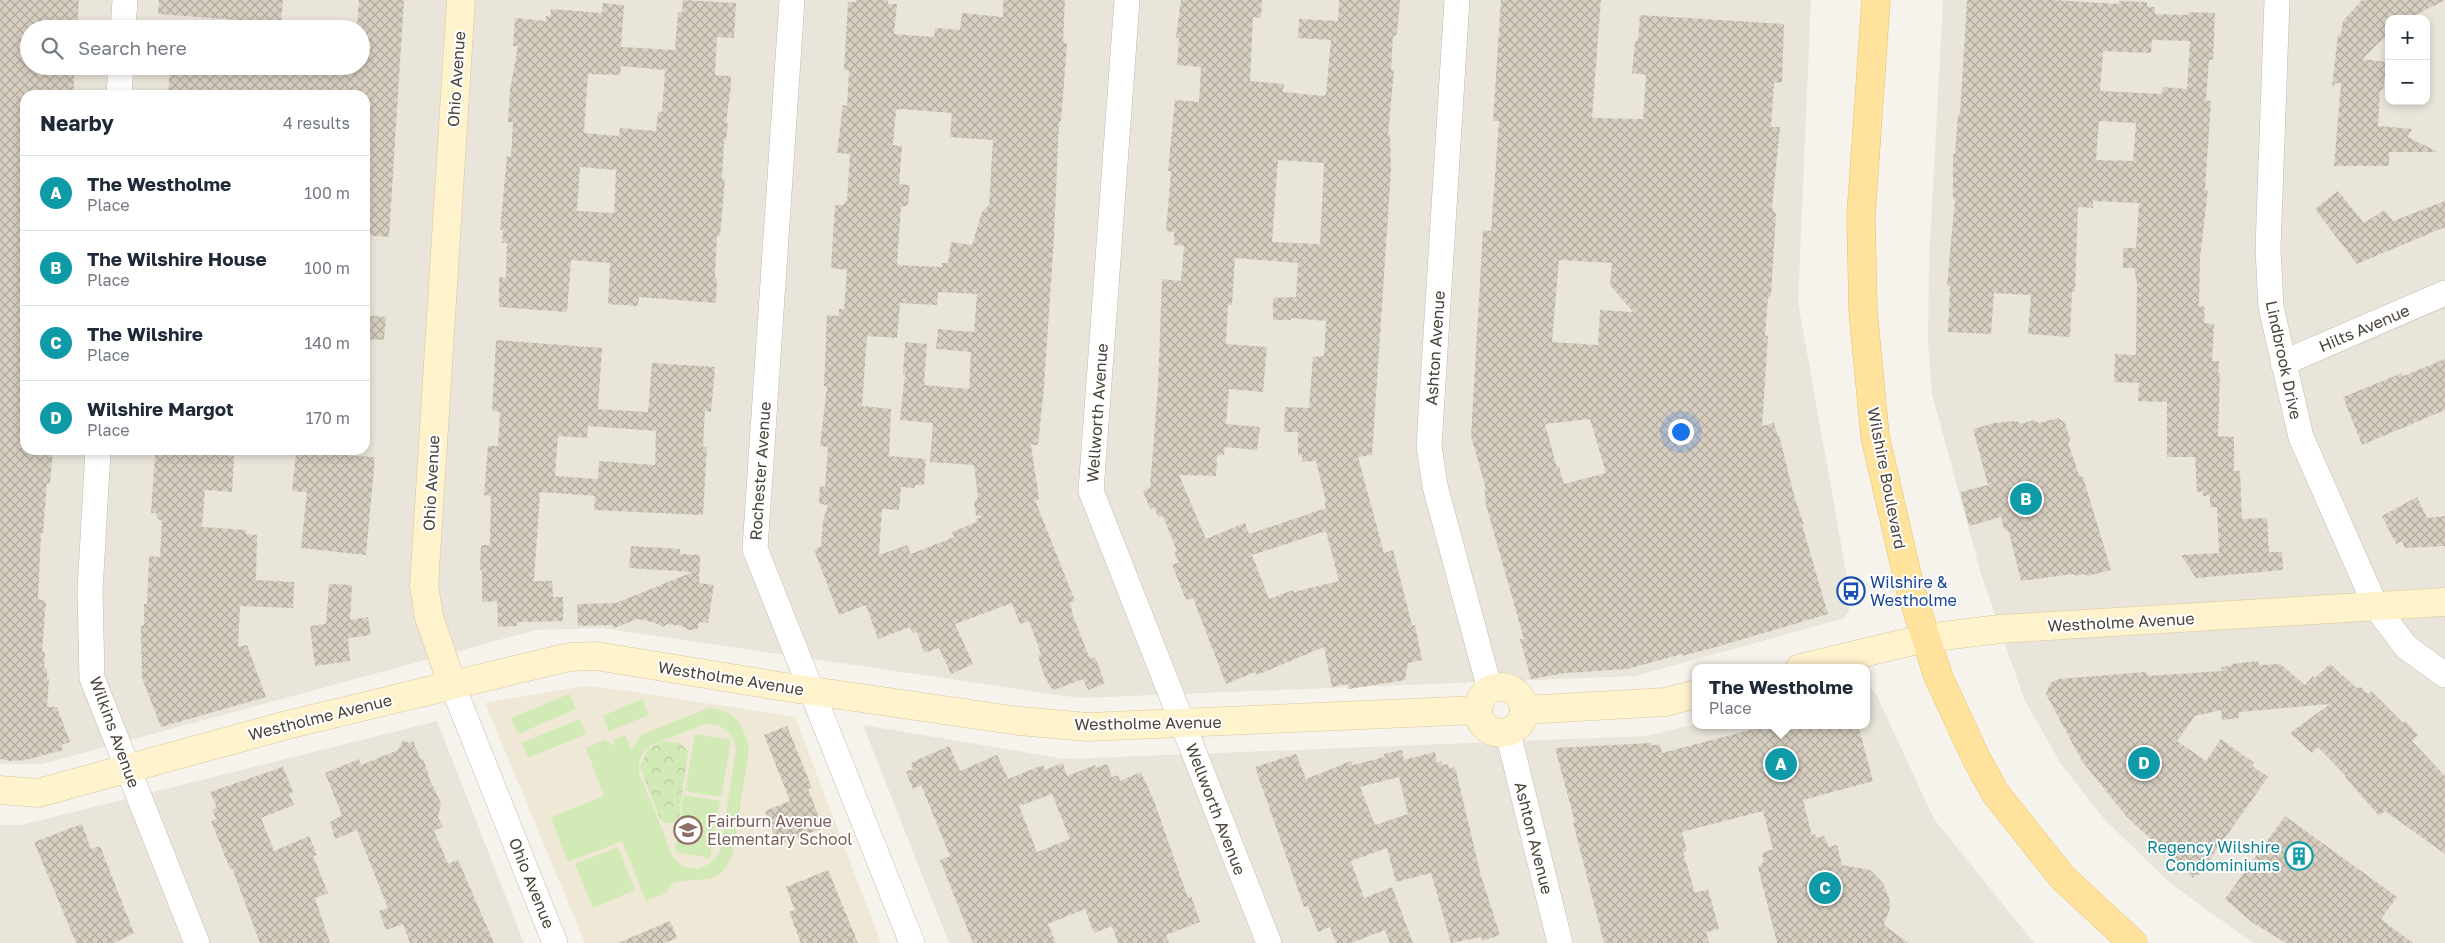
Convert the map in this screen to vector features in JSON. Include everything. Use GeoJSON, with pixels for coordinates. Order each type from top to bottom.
{"type":"FeatureCollection","features":[{"type":"Feature","properties":{"kind":"main road","name":"Wilshire Boulevard"},"geometry":{"type":"LineString","coordinates":[[1876,0],[1861,216],[1863,311],[1875,436],[1910,588],[1938,676],[1976,760],[2004,805],[2062,877],[2133,943]]}},
{"type":"Feature","properties":{"kind":"street"},"geometry":{"type":"LineString","coordinates":[[123,20],[124,0]]}},
{"type":"Feature","properties":{"kind":"street","name":"Ohio Avenue"},"geometry":{"type":"LineString","coordinates":[[460,0],[424,586],[429,617],[452,684],[555,943]]}},
{"type":"Feature","properties":{"kind":"street","name":"Rochester Avenue"},"geometry":{"type":"LineString","coordinates":[[792,0],[755,549],[912,943]]}},
{"type":"Feature","properties":{"kind":"street","name":"Wellworth Avenue"},"geometry":{"type":"LineString","coordinates":[[1127,0],[1091,492],[1269,943]]}},
{"type":"Feature","properties":{"kind":"street","name":"Ashton Avenue"},"geometry":{"type":"LineString","coordinates":[[1457,0],[1429,446],[1435,486],[1484,700]]}},
{"type":"Feature","properties":{"kind":"street","name":"Lindbrook Drive"},"geometry":{"type":"LineString","coordinates":[[2277,0],[2268,249],[2270,307],[2301,437],[2376,607],[2406,647],[2445,675]]}},
{"type":"Feature","properties":{"kind":"street"},"geometry":{"type":"LineString","coordinates":[[119,90],[120,75]]}},
{"type":"Feature","properties":{"kind":"street","name":"Hilts Avenue"},"geometry":{"type":"LineString","coordinates":[[2283,363],[2445,294]]}},
{"type":"Feature","properties":{"kind":"street","name":"Wilkins Avenue"},"geometry":{"type":"LineString","coordinates":[[98,455],[90,592],[92,678],[197,943]]}},
{"type":"Feature","properties":{"kind":"street","name":"Westholme Avenue"},"geometry":{"type":"LineString","coordinates":[[1817,664],[1926,638],[2000,629],[2445,602]]}},
{"type":"Feature","properties":{"kind":"street","name":"Westholme Avenue"},"geometry":{"type":"LineString","coordinates":[[0,790],[38,793],[287,724],[569,657],[596,656],[1029,722],[1088,727],[1183,723],[1484,700]]}},
{"type":"Feature","properties":{"kind":"street"},"geometry":{"type":"LineString","coordinates":[[1506,688],[1513,690],[1523,702],[1524,710],[1521,722],[1508,733],[1493,733],[1487,729],[1478,717],[1484,700],[1506,688]]}},
{"type":"Feature","properties":{"kind":"street"},"geometry":{"type":"LineString","coordinates":[[1524,710],[1665,702],[1692,695]]}},
{"type":"Feature","properties":{"kind":"street","name":"Ashton Avenue"},"geometry":{"type":"LineString","coordinates":[[1508,733],[1560,943]]}},
{"type":"Feature","properties":{"kind":"shaded area"},"geometry":{"type":"Polygon","coordinates":[[[0,0],[1811,0],[1798,302],[1848,583],[1849,612],[1842,619],[1635,676],[1079,698],[602,628],[536,630],[42,764],[0,764],[0,0]]]}},
{"type":"Feature","properties":{"kind":"shaded area"},"geometry":{"type":"Polygon","coordinates":[[[1943,0],[2445,0],[2445,943],[2253,943],[2170,883],[2104,819],[2061,764],[2024,699],[1981,574],[1932,394],[1928,342],[1929,262],[1943,0]]]}},
{"type":"Feature","properties":{"kind":"shaded area","name":"Fairburn Avenue Elementary School"},"geometry":{"type":"Polygon","coordinates":[[[584,686],[795,717],[881,943],[585,943],[485,703],[584,686]]]}},
{"type":"Feature","properties":{"kind":"shaded area"},"geometry":{"type":"Polygon","coordinates":[[[1871,688],[1877,696],[1934,819],[2034,943],[949,943],[863,725],[1066,759],[1647,736],[1692,725],[1692,729],[1870,729],[1871,688]]]}},
{"type":"Feature","properties":{"kind":"shaded area"},"geometry":{"type":"Polygon","coordinates":[[[437,721],[524,943],[0,943],[0,825],[21,825],[437,721]]]}},
{"type":"Feature","properties":{"kind":"green space"},"geometry":{"type":"Polygon","coordinates":[[[569,694],[576,709],[518,734],[511,718],[569,694]]]}},
{"type":"Feature","properties":{"kind":"green space"},"geometry":{"type":"Polygon","coordinates":[[[642,699],[649,715],[609,731],[603,716],[642,699]]]}},
{"type":"Feature","properties":{"kind":"green space"},"geometry":{"type":"Polygon","coordinates":[[[709,708],[717,709],[731,715],[741,726],[749,749],[733,852],[728,864],[714,877],[689,880],[670,885],[667,893],[646,901],[622,841],[568,862],[551,817],[604,796],[586,748],[604,740],[615,746],[613,740],[625,735],[631,750],[641,736],[709,708]],[[704,724],[652,745],[641,757],[639,765],[639,773],[670,850],[678,862],[690,868],[697,868],[710,863],[720,852],[736,749],[732,737],[726,729],[711,724],[704,724]]]}},
{"type":"Feature","properties":{"kind":"green space"},"geometry":{"type":"Polygon","coordinates":[[[580,719],[586,734],[528,758],[522,743],[580,719]]]}},
{"type":"Feature","properties":{"kind":"green space"},"geometry":{"type":"Polygon","coordinates":[[[695,734],[731,740],[721,797],[685,791],[695,734]]]}},
{"type":"Feature","properties":{"kind":"green space"},"geometry":{"type":"Polygon","coordinates":[[[664,741],[680,743],[688,751],[679,817],[673,823],[665,823],[660,819],[640,767],[648,749],[664,741]]]}},
{"type":"Feature","properties":{"kind":"green space"},"geometry":{"type":"Polygon","coordinates":[[[684,795],[720,801],[710,858],[675,852],[684,795]]]}},
{"type":"Feature","properties":{"kind":"green space"},"geometry":{"type":"Polygon","coordinates":[[[618,847],[635,890],[593,908],[575,864],[618,847]]]}},
{"type":"Feature","properties":{"kind":"building"},"geometry":{"type":"Polygon","coordinates":[[[0,0],[79,0],[78,20],[20,20],[20,75],[74,75],[73,90],[20,90],[20,455],[53,455],[50,484],[47,483],[43,533],[41,533],[38,599],[46,601],[42,652],[45,652],[44,668],[47,668],[47,679],[49,679],[47,707],[57,707],[70,742],[61,745],[63,750],[25,760],[11,761],[0,759],[0,0]]]}},
{"type":"Feature","properties":{"kind":"building"},"geometry":{"type":"Polygon","coordinates":[[[159,0],[283,0],[281,20],[240,20],[158,14],[159,0]]]}},
{"type":"Feature","properties":{"kind":"building"},"geometry":{"type":"Polygon","coordinates":[[[359,0],[404,0],[389,237],[370,235],[370,90],[168,90],[169,75],[370,75],[370,20],[357,20],[359,0]]]}},
{"type":"Feature","properties":{"kind":"building"},"geometry":{"type":"Polygon","coordinates":[[[683,0],[736,3],[734,38],[717,37],[715,75],[731,76],[731,86],[726,123],[728,123],[726,140],[724,140],[722,179],[725,179],[720,236],[717,236],[716,303],[639,297],[638,306],[608,304],[610,263],[571,260],[567,312],[499,307],[499,277],[506,278],[507,243],[502,243],[503,230],[500,230],[507,156],[511,157],[513,122],[508,122],[510,90],[518,46],[513,46],[515,18],[546,21],[546,16],[550,17],[551,9],[602,13],[603,3],[624,5],[621,47],[675,50],[678,12],[682,12],[683,0]],[[621,66],[620,75],[588,74],[584,133],[619,136],[620,128],[656,131],[658,112],[662,112],[665,70],[621,66]],[[580,167],[577,211],[614,213],[616,170],[580,167]]]}},
{"type":"Feature","properties":{"kind":"building"},"geometry":{"type":"Polygon","coordinates":[[[856,0],[888,0],[888,4],[897,4],[894,34],[934,37],[935,28],[960,30],[962,13],[1003,17],[1003,0],[1065,0],[1063,42],[1067,44],[1061,121],[1059,121],[1054,237],[1044,387],[1038,445],[1031,445],[1039,500],[1035,500],[1075,601],[1070,602],[1073,616],[1090,659],[1095,657],[1105,683],[1088,690],[1083,679],[1054,690],[1051,688],[1043,673],[1038,655],[1041,654],[1029,621],[1020,624],[1012,603],[955,624],[973,664],[951,674],[939,648],[924,653],[917,632],[913,633],[910,627],[878,639],[866,605],[839,615],[814,550],[821,546],[823,521],[828,505],[819,504],[820,486],[825,487],[828,447],[820,446],[827,386],[824,386],[827,315],[839,316],[839,309],[844,309],[847,270],[831,268],[835,205],[844,205],[845,201],[847,201],[850,154],[837,153],[843,105],[847,106],[849,70],[844,70],[848,2],[856,2],[856,0]],[[896,110],[893,145],[902,146],[899,184],[910,185],[908,205],[901,207],[897,265],[942,267],[942,263],[948,263],[951,242],[972,245],[982,212],[989,205],[993,140],[950,137],[952,113],[896,110]],[[938,292],[937,305],[900,303],[897,338],[867,336],[862,406],[891,409],[889,456],[926,459],[924,485],[915,485],[915,488],[901,487],[899,510],[882,509],[879,555],[907,545],[911,554],[954,537],[952,532],[977,522],[976,519],[983,516],[976,516],[974,503],[978,497],[974,465],[930,462],[933,423],[900,420],[905,374],[903,373],[905,342],[927,344],[924,385],[969,389],[971,352],[936,349],[938,329],[974,332],[977,294],[938,292]]]}},
{"type":"Feature","properties":{"kind":"building"},"geometry":{"type":"Polygon","coordinates":[[[1181,0],[1262,0],[1261,18],[1253,17],[1250,81],[1284,84],[1283,92],[1324,96],[1326,94],[1331,40],[1298,38],[1299,19],[1338,21],[1339,0],[1400,0],[1397,34],[1393,37],[1391,70],[1394,70],[1388,135],[1390,135],[1391,170],[1372,455],[1358,457],[1384,553],[1393,550],[1412,625],[1415,625],[1422,660],[1408,663],[1405,680],[1349,689],[1348,684],[1332,687],[1324,647],[1257,675],[1255,672],[1226,684],[1193,598],[1186,600],[1172,565],[1179,562],[1174,552],[1177,551],[1163,516],[1158,517],[1154,507],[1150,509],[1143,491],[1150,488],[1158,387],[1162,279],[1181,281],[1184,246],[1174,245],[1174,232],[1166,231],[1171,171],[1168,171],[1175,100],[1199,102],[1201,67],[1177,65],[1179,38],[1176,38],[1181,0]],[[1278,160],[1272,242],[1320,244],[1324,163],[1278,160]],[[1235,258],[1232,305],[1228,305],[1226,344],[1267,347],[1263,392],[1229,389],[1226,424],[1260,427],[1257,450],[1225,447],[1224,455],[1217,455],[1216,476],[1179,475],[1206,539],[1245,523],[1249,534],[1326,508],[1316,461],[1302,462],[1302,455],[1298,455],[1298,432],[1284,432],[1285,407],[1309,408],[1313,357],[1324,356],[1326,321],[1291,318],[1291,320],[1273,320],[1273,298],[1296,297],[1298,263],[1235,258]],[[1326,531],[1252,555],[1269,599],[1293,590],[1294,592],[1339,581],[1326,531]]]}},
{"type":"Feature","properties":{"kind":"building"},"geometry":{"type":"Polygon","coordinates":[[[1501,0],[1601,0],[1592,118],[1643,119],[1646,75],[1632,73],[1635,41],[1638,41],[1640,15],[1784,24],[1782,82],[1774,83],[1771,127],[1780,127],[1772,208],[1776,214],[1771,295],[1768,298],[1765,336],[1768,336],[1762,426],[1774,423],[1779,435],[1795,499],[1804,525],[1802,525],[1828,614],[1716,647],[1627,669],[1566,673],[1531,679],[1520,639],[1524,639],[1484,498],[1486,498],[1484,490],[1486,489],[1471,436],[1483,230],[1491,231],[1499,121],[1493,121],[1501,0]],[[1559,260],[1552,342],[1598,345],[1600,310],[1633,312],[1610,285],[1612,263],[1559,260]],[[1590,419],[1545,424],[1557,468],[1559,467],[1564,484],[1606,473],[1590,419]]]}},
{"type":"Feature","properties":{"kind":"building"},"geometry":{"type":"Polygon","coordinates":[[[1967,0],[2053,0],[2119,4],[2119,1],[2147,2],[2147,7],[2155,7],[2155,14],[2188,15],[2189,12],[2215,13],[2213,60],[2209,60],[2206,100],[2211,101],[2205,190],[2208,190],[2200,258],[2199,306],[2205,307],[2204,323],[2214,324],[2212,361],[2219,361],[2218,373],[2220,373],[2218,436],[2234,437],[2234,471],[2240,471],[2242,519],[2267,518],[2269,552],[2282,552],[2283,570],[2196,578],[2181,555],[2219,553],[2217,507],[2210,507],[2210,495],[2203,496],[2203,491],[2197,492],[2195,457],[2167,457],[2167,402],[2138,401],[2139,383],[2114,382],[2115,354],[2136,355],[2137,283],[2134,268],[2123,268],[2123,248],[2136,248],[2139,203],[2093,201],[2093,208],[2078,207],[2075,292],[2072,292],[2070,337],[2028,334],[2031,295],[1994,293],[1991,334],[1948,332],[1950,286],[1947,286],[1955,199],[1953,199],[1953,154],[1955,154],[1958,114],[1960,114],[1967,0]],[[2152,40],[2151,53],[2103,51],[2100,91],[2162,94],[2163,87],[2187,89],[2190,41],[2152,40]],[[2099,121],[2096,160],[2133,161],[2136,123],[2099,121]]]}},
{"type":"Feature","properties":{"kind":"building"},"geometry":{"type":"Polygon","coordinates":[[[2362,0],[2445,0],[2416,15],[2385,15],[2385,37],[2362,59],[2385,62],[2383,90],[2380,90],[2378,126],[2412,129],[2408,137],[2438,152],[2389,152],[2389,166],[2334,166],[2341,84],[2336,83],[2332,87],[2338,35],[2341,35],[2343,21],[2362,0]]]}},
{"type":"Feature","properties":{"kind":"building"},"geometry":{"type":"Polygon","coordinates":[[[2338,191],[2364,223],[2384,210],[2393,221],[2445,201],[2445,227],[2357,264],[2315,209],[2338,191]]]}},
{"type":"Feature","properties":{"kind":"building"},"geometry":{"type":"Polygon","coordinates":[[[370,315],[386,317],[384,340],[370,339],[370,315]]]}},
{"type":"Feature","properties":{"kind":"building"},"geometry":{"type":"Polygon","coordinates":[[[496,340],[602,348],[598,409],[648,412],[652,363],[715,367],[711,412],[705,411],[703,447],[707,447],[703,515],[594,510],[595,496],[540,492],[534,581],[552,581],[553,597],[563,597],[563,621],[517,622],[517,626],[498,627],[497,601],[482,602],[482,570],[480,570],[481,545],[490,545],[491,496],[484,495],[488,446],[498,446],[500,412],[492,411],[496,340]],[[588,426],[587,438],[558,436],[555,476],[598,479],[599,461],[655,465],[656,431],[588,426]]]}},
{"type":"Feature","properties":{"kind":"building"},"geometry":{"type":"Polygon","coordinates":[[[2445,359],[2445,410],[2362,445],[2343,397],[2402,373],[2403,376],[2445,359]]]}},
{"type":"Feature","properties":{"kind":"building"},"geometry":{"type":"Polygon","coordinates":[[[2058,418],[2065,423],[2070,440],[2068,443],[2079,475],[2083,477],[2111,570],[2088,576],[2073,574],[2021,581],[2009,532],[2004,529],[2001,517],[1969,526],[1960,492],[1988,485],[1973,429],[1995,423],[2017,421],[2021,424],[2034,420],[2039,423],[2058,418]]]}},
{"type":"Feature","properties":{"kind":"building"},"geometry":{"type":"Polygon","coordinates":[[[155,455],[234,456],[232,492],[205,490],[202,527],[246,530],[246,534],[257,535],[256,580],[294,582],[293,608],[240,606],[238,647],[247,645],[266,697],[161,727],[142,678],[141,625],[144,625],[144,604],[147,604],[149,556],[160,557],[162,521],[158,519],[156,513],[151,513],[155,455]]]}},
{"type":"Feature","properties":{"kind":"building"},"geometry":{"type":"Polygon","coordinates":[[[296,455],[375,457],[366,555],[301,548],[307,492],[292,491],[296,455]]]}},
{"type":"Feature","properties":{"kind":"building"},"geometry":{"type":"Polygon","coordinates":[[[2417,497],[2427,518],[2445,516],[2445,546],[2405,548],[2402,541],[2396,544],[2382,516],[2417,497]]]}},
{"type":"Feature","properties":{"kind":"building"},"geometry":{"type":"Polygon","coordinates":[[[631,546],[680,549],[680,554],[700,555],[699,583],[714,585],[708,623],[699,622],[698,629],[689,630],[681,626],[667,624],[663,627],[653,622],[637,619],[614,628],[613,625],[578,626],[577,604],[616,603],[693,572],[629,568],[631,546]]]}},
{"type":"Feature","properties":{"kind":"building"},"geometry":{"type":"Polygon","coordinates":[[[329,584],[352,585],[350,620],[368,617],[371,635],[348,638],[350,661],[315,666],[310,626],[326,624],[329,584]]]}},
{"type":"Feature","properties":{"kind":"building"},"geometry":{"type":"Polygon","coordinates":[[[2258,661],[2259,665],[2280,664],[2305,685],[2313,676],[2315,678],[2330,664],[2357,688],[2361,687],[2368,694],[2371,691],[2403,723],[2405,721],[2418,735],[2412,741],[2445,776],[2445,854],[2385,811],[2379,816],[2346,776],[2318,747],[2312,753],[2290,733],[2330,704],[2239,712],[2239,718],[2222,720],[2221,710],[2195,716],[2177,741],[2206,761],[2221,739],[2254,763],[2252,766],[2268,777],[2198,876],[2195,874],[2193,878],[2127,817],[2082,761],[2046,694],[2050,683],[2059,679],[2146,672],[2147,676],[2222,671],[2221,667],[2258,661]]]}},
{"type":"Feature","properties":{"kind":"building"},"geometry":{"type":"Polygon","coordinates":[[[787,726],[812,788],[808,789],[823,828],[778,845],[765,811],[790,801],[764,735],[787,726]]]}},
{"type":"Feature","properties":{"kind":"building"},"geometry":{"type":"Polygon","coordinates":[[[1754,729],[1859,729],[1873,781],[1803,800],[1812,835],[1815,834],[1816,838],[1824,836],[1829,847],[1837,845],[1842,865],[1870,870],[1883,883],[1889,898],[1890,908],[1884,925],[1908,943],[1777,943],[1758,867],[1764,862],[1762,855],[1764,852],[1773,849],[1763,811],[1682,832],[1687,851],[1683,852],[1695,893],[1708,889],[1719,929],[1706,932],[1709,943],[1604,943],[1555,748],[1651,743],[1652,745],[1660,745],[1662,753],[1754,729]]]}},
{"type":"Feature","properties":{"kind":"building"},"geometry":{"type":"Polygon","coordinates":[[[403,740],[409,743],[413,741],[421,760],[423,759],[428,776],[441,803],[438,817],[443,827],[434,831],[448,864],[458,860],[494,943],[410,943],[403,924],[386,930],[379,911],[388,908],[357,830],[335,839],[330,822],[342,815],[325,773],[359,759],[361,765],[398,750],[403,740]]]}},
{"type":"Feature","properties":{"kind":"building"},"geometry":{"type":"Polygon","coordinates":[[[949,746],[960,771],[997,755],[1008,779],[1043,765],[1045,770],[1063,763],[1067,776],[1095,765],[1096,768],[1107,764],[1112,777],[1118,775],[1120,781],[1141,772],[1154,801],[1188,898],[1191,896],[1200,922],[1166,935],[1169,943],[1118,943],[1112,926],[1094,933],[1085,909],[1048,924],[1056,943],[973,943],[940,860],[950,856],[921,785],[913,789],[906,772],[913,769],[911,763],[949,746]],[[1052,794],[1019,806],[1037,852],[1070,839],[1052,794]]]}},
{"type":"Feature","properties":{"kind":"building"},"geometry":{"type":"Polygon","coordinates":[[[1402,750],[1404,760],[1435,752],[1437,763],[1442,761],[1442,765],[1448,764],[1449,769],[1455,767],[1481,876],[1500,935],[1482,941],[1481,937],[1451,943],[1431,873],[1396,882],[1387,848],[1351,861],[1364,898],[1392,887],[1413,943],[1390,943],[1385,930],[1351,943],[1336,943],[1330,927],[1318,932],[1308,906],[1304,907],[1255,767],[1296,754],[1306,779],[1351,761],[1353,765],[1385,757],[1384,754],[1402,750]],[[1399,777],[1360,787],[1375,825],[1408,814],[1399,777]]]}},
{"type":"Feature","properties":{"kind":"building"},"geometry":{"type":"Polygon","coordinates":[[[283,767],[293,792],[289,794],[294,805],[261,818],[274,851],[309,836],[317,855],[313,856],[328,893],[315,898],[330,943],[260,943],[232,868],[230,869],[211,821],[216,819],[212,809],[217,808],[210,792],[283,767]]]}},
{"type":"Feature","properties":{"kind":"building","name":"Regency Wilshire Condominiums"},"geometry":{"type":"Polygon","coordinates":[[[2285,816],[2397,897],[2381,919],[2413,943],[2286,943],[2253,923],[2225,899],[2285,816]]]}},
{"type":"Feature","properties":{"kind":"building"},"geometry":{"type":"Polygon","coordinates":[[[82,824],[91,849],[100,846],[134,933],[114,943],[76,943],[34,842],[82,824]]]}},
{"type":"Feature","properties":{"kind":"building"},"geometry":{"type":"Polygon","coordinates":[[[828,870],[858,943],[801,943],[789,912],[795,910],[786,887],[828,870]]]}},
{"type":"Feature","properties":{"kind":"building"},"geometry":{"type":"Polygon","coordinates":[[[670,921],[677,938],[665,943],[618,943],[670,921]]]}},
{"type":"Feature","properties":{"kind":"place","name":"The Wilshire House"},"geometry":{"type":"Point","coordinates":[2026,499]}},
{"type":"Feature","properties":{"kind":"place","name":"Wilshire & Westholme"},"geometry":{"type":"Point","coordinates":[1851,591]}},
{"type":"Feature","properties":{"kind":"place","name":"Wilshire Margot"},"geometry":{"type":"Point","coordinates":[2144,763]}},
{"type":"Feature","properties":{"kind":"place","name":"The Westholme"},"geometry":{"type":"Point","coordinates":[1781,764]}},
{"type":"Feature","properties":{"kind":"place","name":"Fairburn Avenue Elementary School"},"geometry":{"type":"Point","coordinates":[688,830]}},
{"type":"Feature","properties":{"kind":"place","name":"Regency Wilshire Condominiums"},"geometry":{"type":"Point","coordinates":[2299,856]}},
{"type":"Feature","properties":{"kind":"place","name":"The Wilshire"},"geometry":{"type":"Point","coordinates":[1825,888]}}]}
